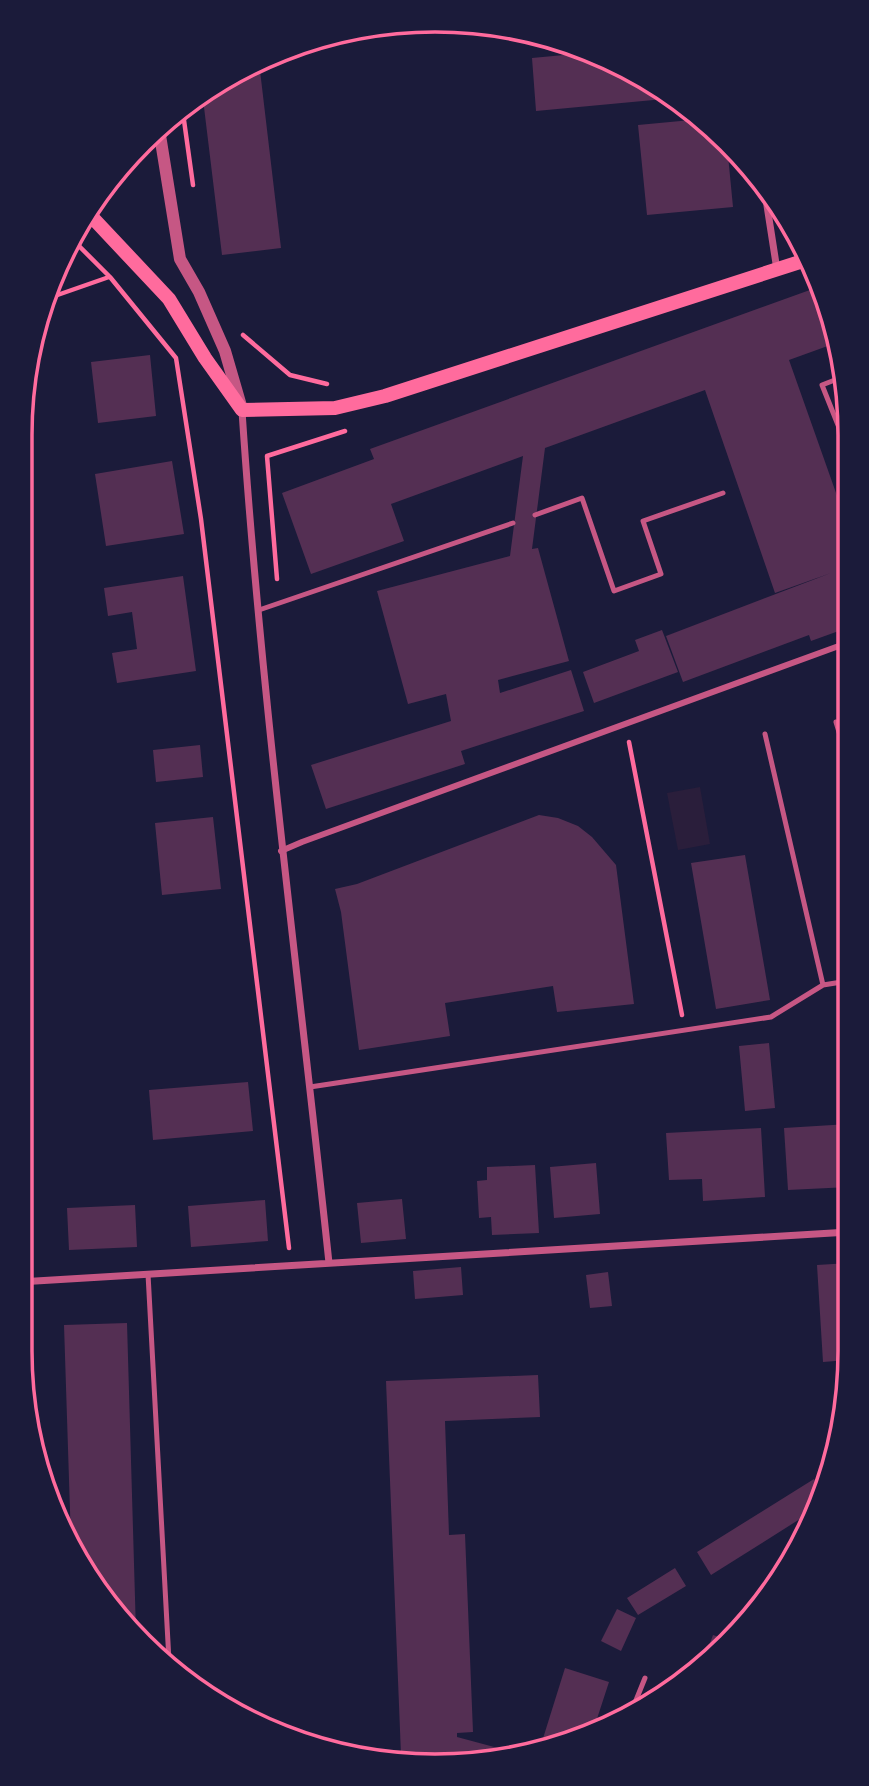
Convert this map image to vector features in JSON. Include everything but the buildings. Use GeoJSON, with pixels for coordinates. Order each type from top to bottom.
{"type":"FeatureCollection","features":[{"type":"Feature","properties":{"kind":"main road"},"geometry":{"type":"LineString","coordinates":[[94,219],[169,299],[205,358],[242,410],[335,408],[385,396],[799,262]]}},
{"type":"Feature","properties":{"kind":"street"},"geometry":{"type":"LineString","coordinates":[[161,140],[180,259],[199,292],[225,351],[242,410],[281,851],[329,1263]]}},
{"type":"Feature","properties":{"kind":"street"},"geometry":{"type":"LineString","coordinates":[[767,207],[777,270]]}},
{"type":"Feature","properties":{"kind":"street"},"geometry":{"type":"LineString","coordinates":[[281,851],[838,646]]}},
{"type":"Feature","properties":{"kind":"street"},"geometry":{"type":"LineString","coordinates":[[32,1281],[838,1233]]}},
{"type":"Feature","properties":{"kind":"lane"},"geometry":{"type":"LineString","coordinates":[[834,380],[822,385],[838,424]]}},
{"type":"Feature","properties":{"kind":"lane"},"geometry":{"type":"LineString","coordinates":[[536,515],[582,498],[614,590],[662,574],[643,521],[723,493]]}},
{"type":"Feature","properties":{"kind":"lane"},"geometry":{"type":"LineString","coordinates":[[259,610],[513,523]]}},
{"type":"Feature","properties":{"kind":"lane"},"geometry":{"type":"LineString","coordinates":[[836,722],[838,729]]}},
{"type":"Feature","properties":{"kind":"lane"},"geometry":{"type":"LineString","coordinates":[[765,734],[823,985]]}},
{"type":"Feature","properties":{"kind":"lane"},"geometry":{"type":"LineString","coordinates":[[310,1087],[771,1017],[823,985],[838,983]]}},
{"type":"Feature","properties":{"kind":"lane"},"geometry":{"type":"LineString","coordinates":[[148,1274],[169,1654]]}},
{"type":"Feature","properties":{"kind":"lane"},"geometry":{"type":"LineString","coordinates":[[636,1701],[645,1678]]}},
{"type":"Feature","properties":{"kind":"path"},"geometry":{"type":"LineString","coordinates":[[78,245],[110,277],[176,358],[201,519],[289,1249]]}},
{"type":"Feature","properties":{"kind":"path"},"geometry":{"type":"LineString","coordinates":[[56,295],[110,277]]}},
{"type":"Feature","properties":{"kind":"path"},"geometry":{"type":"LineString","coordinates":[[279,603],[267,456],[358,427]]}},
{"type":"Feature","properties":{"kind":"path"},"geometry":{"type":"LineString","coordinates":[[625,724],[685,1029]]}},
{"type":"Feature","properties":{"kind":"shaded area"},"geometry":{"type":"Polygon","coordinates":[[[700,787],[710,844],[678,850],[667,793],[700,787]]]}}]}
